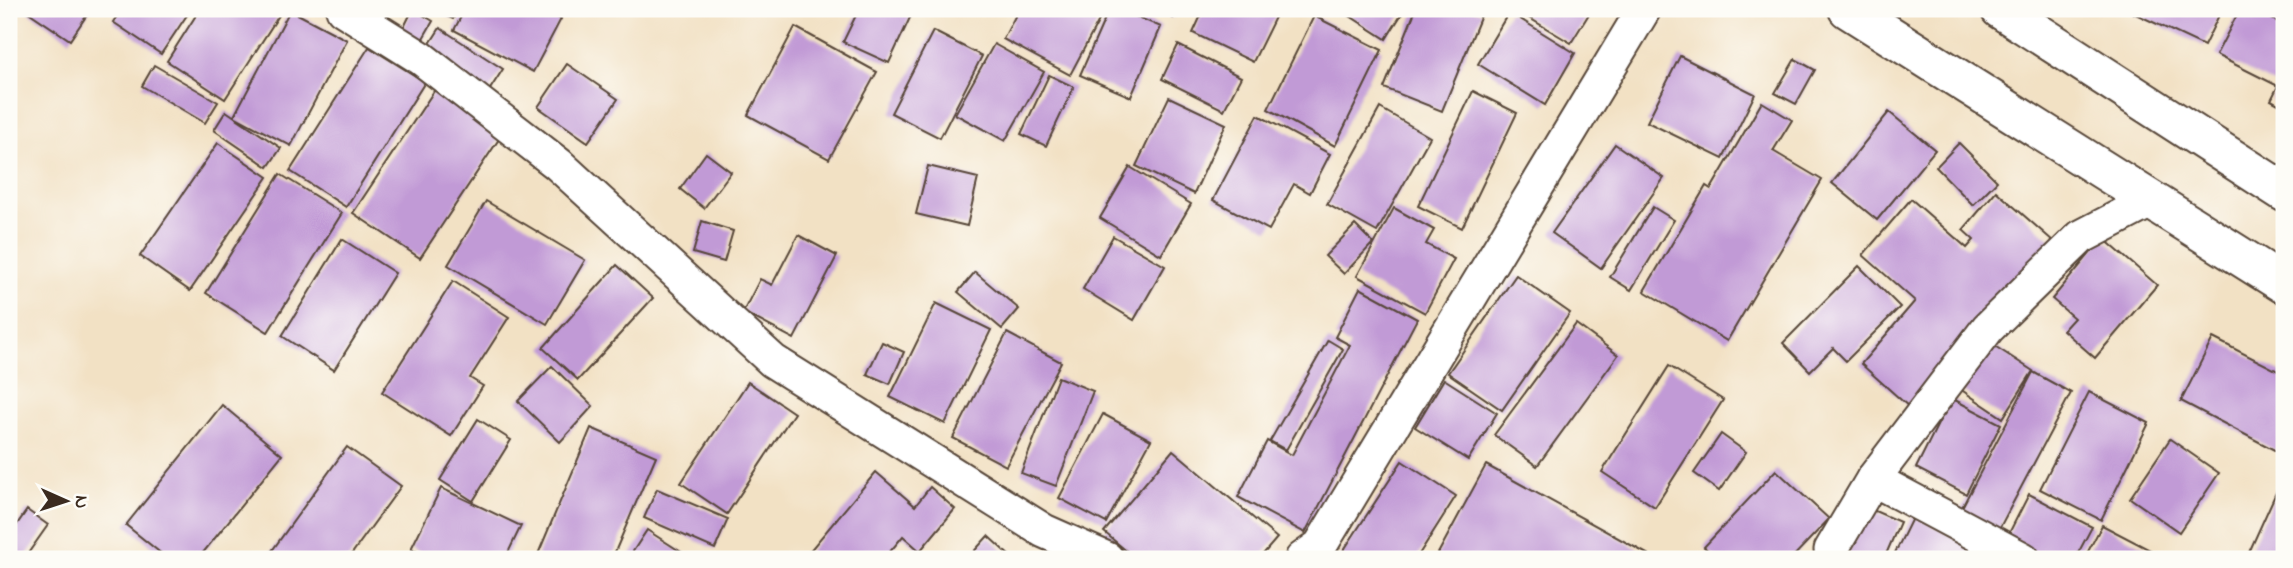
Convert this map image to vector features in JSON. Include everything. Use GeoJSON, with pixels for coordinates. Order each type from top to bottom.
{"type":"FeatureCollection","features":[{"type":"Feature","properties":{"kind":"highway"},"geometry":{"type":"LineString","coordinates":[[1848,9],[2284,284]]}},
{"type":"Feature","properties":{"kind":"highway"},"geometry":{"type":"LineString","coordinates":[[2000,9],[2284,192]]}},
{"type":"Feature","properties":{"kind":"street"},"geometry":{"type":"LineString","coordinates":[[343,9],[421,58],[558,164],[773,361],[1044,531],[1107,559]]}},
{"type":"Feature","properties":{"kind":"street"},"geometry":{"type":"LineString","coordinates":[[1302,559],[1320,547],[1644,9]]}},
{"type":"Feature","properties":{"kind":"street"},"geometry":{"type":"LineString","coordinates":[[1831,550],[1873,479],[1988,328],[2081,237],[2152,200]]}},
{"type":"Feature","properties":{"kind":"street"},"geometry":{"type":"LineString","coordinates":[[1873,479],[2023,559]]}},
{"type":"Feature","properties":{"kind":"building"},"geometry":{"type":"Polygon","coordinates":[[[24,9],[91,9],[70,40],[24,9]]]}},
{"type":"Feature","properties":{"kind":"building"},"geometry":{"type":"Polygon","coordinates":[[[122,9],[191,9],[161,54],[113,22],[122,9]]]}},
{"type":"Feature","properties":{"kind":"building"},"geometry":{"type":"Polygon","coordinates":[[[200,9],[283,9],[225,99],[167,61],[200,9]]]}},
{"type":"Feature","properties":{"kind":"building"},"geometry":{"type":"Polygon","coordinates":[[[413,9],[433,21],[418,47],[399,37],[413,9]]]}},
{"type":"Feature","properties":{"kind":"building"},"geometry":{"type":"Polygon","coordinates":[[[431,9],[458,9],[453,19],[431,9]]]}},
{"type":"Feature","properties":{"kind":"building"},"geometry":{"type":"Polygon","coordinates":[[[465,9],[542,9],[561,19],[533,72],[454,30],[465,9]]]}},
{"type":"Feature","properties":{"kind":"building"},"geometry":{"type":"Polygon","coordinates":[[[859,9],[914,9],[889,63],[843,42],[859,9]]]}},
{"type":"Feature","properties":{"kind":"building"},"geometry":{"type":"Polygon","coordinates":[[[1019,9],[1105,9],[1070,75],[1003,39],[1019,9]]]}},
{"type":"Feature","properties":{"kind":"building"},"geometry":{"type":"Polygon","coordinates":[[[1109,9],[1119,9],[1161,27],[1131,97],[1080,75],[1109,9]]]}},
{"type":"Feature","properties":{"kind":"building"},"geometry":{"type":"Polygon","coordinates":[[[1150,9],[1177,9],[1173,18],[1150,9]]]}},
{"type":"Feature","properties":{"kind":"building"},"geometry":{"type":"Polygon","coordinates":[[[1204,9],[1279,9],[1253,62],[1193,33],[1204,9]]]}},
{"type":"Feature","properties":{"kind":"building"},"geometry":{"type":"Polygon","coordinates":[[[1339,9],[1405,9],[1386,39],[1339,9]]]}},
{"type":"Feature","properties":{"kind":"building"},"geometry":{"type":"Polygon","coordinates":[[[1416,9],[1472,9],[1482,13],[1442,111],[1384,88],[1416,9]]]}},
{"type":"Feature","properties":{"kind":"building"},"geometry":{"type":"Polygon","coordinates":[[[1523,9],[1592,9],[1571,43],[1521,13],[1523,9]]]}},
{"type":"Feature","properties":{"kind":"building"},"geometry":{"type":"Polygon","coordinates":[[[2125,9],[2222,9],[2204,46],[2125,9]]]}},
{"type":"Feature","properties":{"kind":"building"},"geometry":{"type":"Polygon","coordinates":[[[2240,9],[2253,9],[2284,25],[2284,107],[2271,100],[2278,86],[2216,55],[2240,9]]]}},
{"type":"Feature","properties":{"kind":"building"},"geometry":{"type":"Polygon","coordinates":[[[290,10],[347,40],[291,146],[234,116],[290,10]]]}},
{"type":"Feature","properties":{"kind":"building"},"geometry":{"type":"Polygon","coordinates":[[[1509,12],[1575,53],[1545,105],[1478,64],[1509,12]]]}},
{"type":"Feature","properties":{"kind":"building"},"geometry":{"type":"Polygon","coordinates":[[[1314,16],[1382,50],[1335,146],[1268,109],[1314,16]]]}},
{"type":"Feature","properties":{"kind":"building"},"geometry":{"type":"Polygon","coordinates":[[[795,27],[877,72],[829,159],[748,115],[795,27]]]}},
{"type":"Feature","properties":{"kind":"building"},"geometry":{"type":"Polygon","coordinates":[[[440,28],[503,69],[485,97],[422,56],[440,28]]]}},
{"type":"Feature","properties":{"kind":"building"},"geometry":{"type":"Polygon","coordinates":[[[933,31],[982,56],[940,138],[891,113],[933,31]]]}},
{"type":"Feature","properties":{"kind":"building"},"geometry":{"type":"Polygon","coordinates":[[[994,44],[1044,72],[1005,141],[955,114],[994,44]]]}},
{"type":"Feature","properties":{"kind":"building"},"geometry":{"type":"Polygon","coordinates":[[[1178,45],[1241,77],[1224,110],[1162,79],[1178,45]]]}},
{"type":"Feature","properties":{"kind":"building"},"geometry":{"type":"Polygon","coordinates":[[[369,47],[425,82],[346,207],[290,171],[369,47]]]}},
{"type":"Feature","properties":{"kind":"building"},"geometry":{"type":"Polygon","coordinates":[[[1680,56],[1755,94],[1723,159],[1647,122],[1680,56]]]}},
{"type":"Feature","properties":{"kind":"building"},"geometry":{"type":"Polygon","coordinates":[[[1795,59],[1815,70],[1796,104],[1775,93],[1795,59]]]}},
{"type":"Feature","properties":{"kind":"building"},"geometry":{"type":"Polygon","coordinates":[[[567,64],[618,99],[588,142],[538,107],[567,64]]]}},
{"type":"Feature","properties":{"kind":"building"},"geometry":{"type":"Polygon","coordinates":[[[154,65],[218,102],[205,123],[142,86],[154,65]]]}},
{"type":"Feature","properties":{"kind":"building"},"geometry":{"type":"Polygon","coordinates":[[[1049,75],[1074,87],[1046,146],[1021,134],[1049,75]]]}},
{"type":"Feature","properties":{"kind":"building"},"geometry":{"type":"Polygon","coordinates":[[[438,85],[505,130],[420,258],[353,213],[438,85]]]}},
{"type":"Feature","properties":{"kind":"building"},"geometry":{"type":"Polygon","coordinates":[[[1473,91],[1517,113],[1462,228],[1418,206],[1473,91]]]}},
{"type":"Feature","properties":{"kind":"building"},"geometry":{"type":"Polygon","coordinates":[[[1169,97],[1226,124],[1194,194],[1136,166],[1169,97]]]}},
{"type":"Feature","properties":{"kind":"building"},"geometry":{"type":"Polygon","coordinates":[[[1762,102],[1792,120],[1773,151],[1822,180],[1727,341],[1644,291],[1706,186],[1711,189],[1762,102]]]}},
{"type":"Feature","properties":{"kind":"building"},"geometry":{"type":"Polygon","coordinates":[[[1380,108],[1430,137],[1377,232],[1327,204],[1380,108]]]}},
{"type":"Feature","properties":{"kind":"building"},"geometry":{"type":"Polygon","coordinates":[[[226,111],[281,148],[268,167],[214,130],[226,111]]]}},
{"type":"Feature","properties":{"kind":"building"},"geometry":{"type":"Polygon","coordinates":[[[1889,112],[1935,150],[1877,220],[1832,183],[1889,112]]]}},
{"type":"Feature","properties":{"kind":"building"},"geometry":{"type":"Polygon","coordinates":[[[1258,115],[1330,154],[1310,193],[1294,184],[1269,230],[1213,200],[1258,115]]]}},
{"type":"Feature","properties":{"kind":"building"},"geometry":{"type":"Polygon","coordinates":[[[218,143],[268,177],[190,291],[140,256],[218,143]]]}},
{"type":"Feature","properties":{"kind":"building"},"geometry":{"type":"Polygon","coordinates":[[[1959,143],[1997,181],[1973,205],[1936,167],[1959,143]]]}},
{"type":"Feature","properties":{"kind":"building"},"geometry":{"type":"Polygon","coordinates":[[[1615,144],[1664,178],[1601,268],[1552,233],[1615,144]]]}},
{"type":"Feature","properties":{"kind":"building"},"geometry":{"type":"Polygon","coordinates":[[[706,153],[731,172],[704,208],[680,189],[706,153]]]}},
{"type":"Feature","properties":{"kind":"building"},"geometry":{"type":"Polygon","coordinates":[[[928,166],[978,178],[967,226],[916,214],[928,166]]]}},
{"type":"Feature","properties":{"kind":"building"},"geometry":{"type":"Polygon","coordinates":[[[1130,167],[1191,204],[1161,255],[1100,218],[1130,167]]]}},
{"type":"Feature","properties":{"kind":"building"},"geometry":{"type":"Polygon","coordinates":[[[280,174],[342,213],[268,332],[206,293],[280,174]]]}},
{"type":"Feature","properties":{"kind":"building"},"geometry":{"type":"Polygon","coordinates":[[[1996,191],[2053,241],[1909,407],[1861,364],[1915,301],[1863,255],[1911,199],[1967,248],[1974,240],[1963,230],[1996,191]]]}},
{"type":"Feature","properties":{"kind":"building"},"geometry":{"type":"Polygon","coordinates":[[[486,201],[585,260],[547,324],[448,265],[486,201]]]}},
{"type":"Feature","properties":{"kind":"building"},"geometry":{"type":"Polygon","coordinates":[[[1653,207],[1674,220],[1631,290],[1610,277],[1653,207]]]}},
{"type":"Feature","properties":{"kind":"building"},"geometry":{"type":"Polygon","coordinates":[[[1394,208],[1434,230],[1426,244],[1454,259],[1425,313],[1357,276],[1394,208]]]}},
{"type":"Feature","properties":{"kind":"building"},"geometry":{"type":"Polygon","coordinates":[[[702,221],[733,231],[724,262],[693,253],[702,221]]]}},
{"type":"Feature","properties":{"kind":"building"},"geometry":{"type":"Polygon","coordinates":[[[1355,225],[1373,243],[1344,274],[1325,256],[1355,225]]]}},
{"type":"Feature","properties":{"kind":"building"},"geometry":{"type":"Polygon","coordinates":[[[798,235],[837,256],[794,339],[743,312],[760,279],[772,285],[798,235]]]}},
{"type":"Feature","properties":{"kind":"building"},"geometry":{"type":"Polygon","coordinates":[[[1113,236],[1165,266],[1134,320],[1083,289],[1113,236]]]}},
{"type":"Feature","properties":{"kind":"building"},"geometry":{"type":"Polygon","coordinates":[[[2103,238],[2157,285],[2095,358],[2063,330],[2074,318],[2052,299],[2103,238]]]}},
{"type":"Feature","properties":{"kind":"building"},"geometry":{"type":"Polygon","coordinates":[[[342,239],[395,273],[334,370],[282,336],[342,239]]]}},
{"type":"Feature","properties":{"kind":"building"},"geometry":{"type":"Polygon","coordinates":[[[617,265],[653,298],[578,380],[543,348],[617,265]]]}},
{"type":"Feature","properties":{"kind":"building"},"geometry":{"type":"Polygon","coordinates":[[[1859,266],[1900,307],[1846,361],[1833,348],[1810,371],[1783,343],[1859,266]]]}},
{"type":"Feature","properties":{"kind":"building"},"geometry":{"type":"Polygon","coordinates":[[[975,272],[1019,309],[1002,329],[958,292],[975,272]]]}},
{"type":"Feature","properties":{"kind":"building"},"geometry":{"type":"Polygon","coordinates":[[[1516,275],[1570,313],[1502,410],[1448,373],[1516,275]]]}},
{"type":"Feature","properties":{"kind":"building"},"geometry":{"type":"Polygon","coordinates":[[[453,281],[509,317],[470,378],[483,386],[451,436],[382,392],[453,281]]]}},
{"type":"Feature","properties":{"kind":"building"},"geometry":{"type":"Polygon","coordinates":[[[1360,288],[1417,319],[1305,533],[1238,497],[1267,441],[1292,455],[1350,345],[1335,337],[1360,288]]]}},
{"type":"Feature","properties":{"kind":"building"},"geometry":{"type":"Polygon","coordinates":[[[936,303],[991,330],[945,424],[890,397],[936,303]]]}},
{"type":"Feature","properties":{"kind":"building"},"geometry":{"type":"Polygon","coordinates":[[[1576,324],[1618,355],[1537,466],[1494,435],[1576,324]]]}},
{"type":"Feature","properties":{"kind":"building"},"geometry":{"type":"Polygon","coordinates":[[[1007,333],[1061,362],[1006,466],[953,438],[1007,333]]]}},
{"type":"Feature","properties":{"kind":"building"},"geometry":{"type":"Polygon","coordinates":[[[2213,338],[2284,374],[2284,455],[2181,401],[2213,338]]]}},
{"type":"Feature","properties":{"kind":"building"},"geometry":{"type":"Polygon","coordinates":[[[1328,340],[1343,349],[1286,450],[1270,441],[1328,340]]]}},
{"type":"Feature","properties":{"kind":"building"},"geometry":{"type":"Polygon","coordinates":[[[882,342],[904,352],[890,384],[867,374],[882,342]]]}},
{"type":"Feature","properties":{"kind":"building"},"geometry":{"type":"Polygon","coordinates":[[[1990,343],[2033,371],[2003,418],[1960,389],[1990,343]]]}},
{"type":"Feature","properties":{"kind":"building"},"geometry":{"type":"Polygon","coordinates":[[[552,366],[593,406],[560,442],[518,401],[552,366]]]}},
{"type":"Feature","properties":{"kind":"building"},"geometry":{"type":"Polygon","coordinates":[[[1669,366],[1723,400],[1655,507],[1602,472],[1669,366]]]}},
{"type":"Feature","properties":{"kind":"building"},"geometry":{"type":"Polygon","coordinates":[[[2033,372],[2071,393],[1998,531],[1960,511],[2033,372]]]}},
{"type":"Feature","properties":{"kind":"building"},"geometry":{"type":"Polygon","coordinates":[[[1058,377],[1093,391],[1056,486],[1021,473],[1058,377]]]}},
{"type":"Feature","properties":{"kind":"building"},"geometry":{"type":"Polygon","coordinates":[[[1444,379],[1497,413],[1468,460],[1415,427],[1444,379]]]}},
{"type":"Feature","properties":{"kind":"building"},"geometry":{"type":"Polygon","coordinates":[[[748,382],[794,413],[727,514],[681,483],[748,382]]]}},
{"type":"Feature","properties":{"kind":"building"},"geometry":{"type":"Polygon","coordinates":[[[2089,392],[2149,423],[2101,520],[2040,489],[2089,392]]]}},
{"type":"Feature","properties":{"kind":"building"},"geometry":{"type":"Polygon","coordinates":[[[1951,398],[2001,424],[1966,494],[1916,468],[1951,398]]]}},
{"type":"Feature","properties":{"kind":"building"},"geometry":{"type":"Polygon","coordinates":[[[222,405],[282,455],[198,559],[168,559],[126,525],[222,405]]]}},
{"type":"Feature","properties":{"kind":"building"},"geometry":{"type":"Polygon","coordinates":[[[1103,414],[1151,440],[1106,523],[1059,498],[1103,414]]]}},
{"type":"Feature","properties":{"kind":"building"},"geometry":{"type":"Polygon","coordinates":[[[478,419],[511,440],[473,501],[440,480],[478,419]]]}},
{"type":"Feature","properties":{"kind":"building"},"geometry":{"type":"Polygon","coordinates":[[[591,428],[656,456],[612,559],[536,559],[591,428]]]}},
{"type":"Feature","properties":{"kind":"building"},"geometry":{"type":"Polygon","coordinates":[[[1721,434],[1746,452],[1719,491],[1694,473],[1721,434]]]}},
{"type":"Feature","properties":{"kind":"building"},"geometry":{"type":"Polygon","coordinates":[[[2170,439],[2219,473],[2179,532],[2130,498],[2170,439]]]}},
{"type":"Feature","properties":{"kind":"building"},"geometry":{"type":"Polygon","coordinates":[[[347,447],[401,486],[348,559],[266,559],[347,447]]]}},
{"type":"Feature","properties":{"kind":"building"},"geometry":{"type":"Polygon","coordinates":[[[1173,450],[1277,538],[1259,559],[1171,559],[1167,556],[1165,559],[1136,559],[1104,532],[1173,450]]]}},
{"type":"Feature","properties":{"kind":"building"},"geometry":{"type":"Polygon","coordinates":[[[1402,461],[1456,496],[1416,559],[1338,559],[1402,461]]]}},
{"type":"Feature","properties":{"kind":"building"},"geometry":{"type":"Polygon","coordinates":[[[1486,465],[1649,555],[1647,559],[1435,559],[1486,465]]]}},
{"type":"Feature","properties":{"kind":"building"},"geometry":{"type":"Polygon","coordinates":[[[1776,470],[1829,519],[1791,559],[1718,559],[1704,547],[1776,470]]]}},
{"type":"Feature","properties":{"kind":"building"},"geometry":{"type":"Polygon","coordinates":[[[876,472],[915,506],[930,487],[955,509],[920,551],[903,536],[884,559],[803,559],[876,472]]]}},
{"type":"Feature","properties":{"kind":"building"},"geometry":{"type":"Polygon","coordinates":[[[2279,486],[2284,489],[2284,559],[2246,559],[2279,486]]]}},
{"type":"Feature","properties":{"kind":"building"},"geometry":{"type":"Polygon","coordinates":[[[441,488],[521,526],[505,559],[433,559],[411,549],[441,488]]]}},
{"type":"Feature","properties":{"kind":"building"},"geometry":{"type":"Polygon","coordinates":[[[657,489],[728,519],[715,549],[644,518],[657,489]]]}},
{"type":"Feature","properties":{"kind":"building"},"geometry":{"type":"Polygon","coordinates":[[[2029,494],[2092,527],[2075,559],[2026,559],[2002,547],[2029,494]]]}},
{"type":"Feature","properties":{"kind":"building"},"geometry":{"type":"Polygon","coordinates":[[[1868,508],[1900,522],[1884,559],[1846,559],[1868,508]]]}},
{"type":"Feature","properties":{"kind":"building"},"geometry":{"type":"Polygon","coordinates":[[[27,510],[48,525],[24,559],[9,559],[9,536],[27,510]]]}},
{"type":"Feature","properties":{"kind":"building"},"geometry":{"type":"Polygon","coordinates":[[[1913,516],[1985,552],[1981,559],[1892,559],[1913,516]]]}},
{"type":"Feature","properties":{"kind":"building"},"geometry":{"type":"Polygon","coordinates":[[[2102,525],[2156,553],[2152,559],[2084,559],[2102,525]]]}},
{"type":"Feature","properties":{"kind":"building"},"geometry":{"type":"Polygon","coordinates":[[[647,530],[692,559],[628,559],[647,530]]]}},
{"type":"Feature","properties":{"kind":"building"},"geometry":{"type":"Polygon","coordinates":[[[988,536],[1013,559],[967,559],[988,536]]]}}]}
